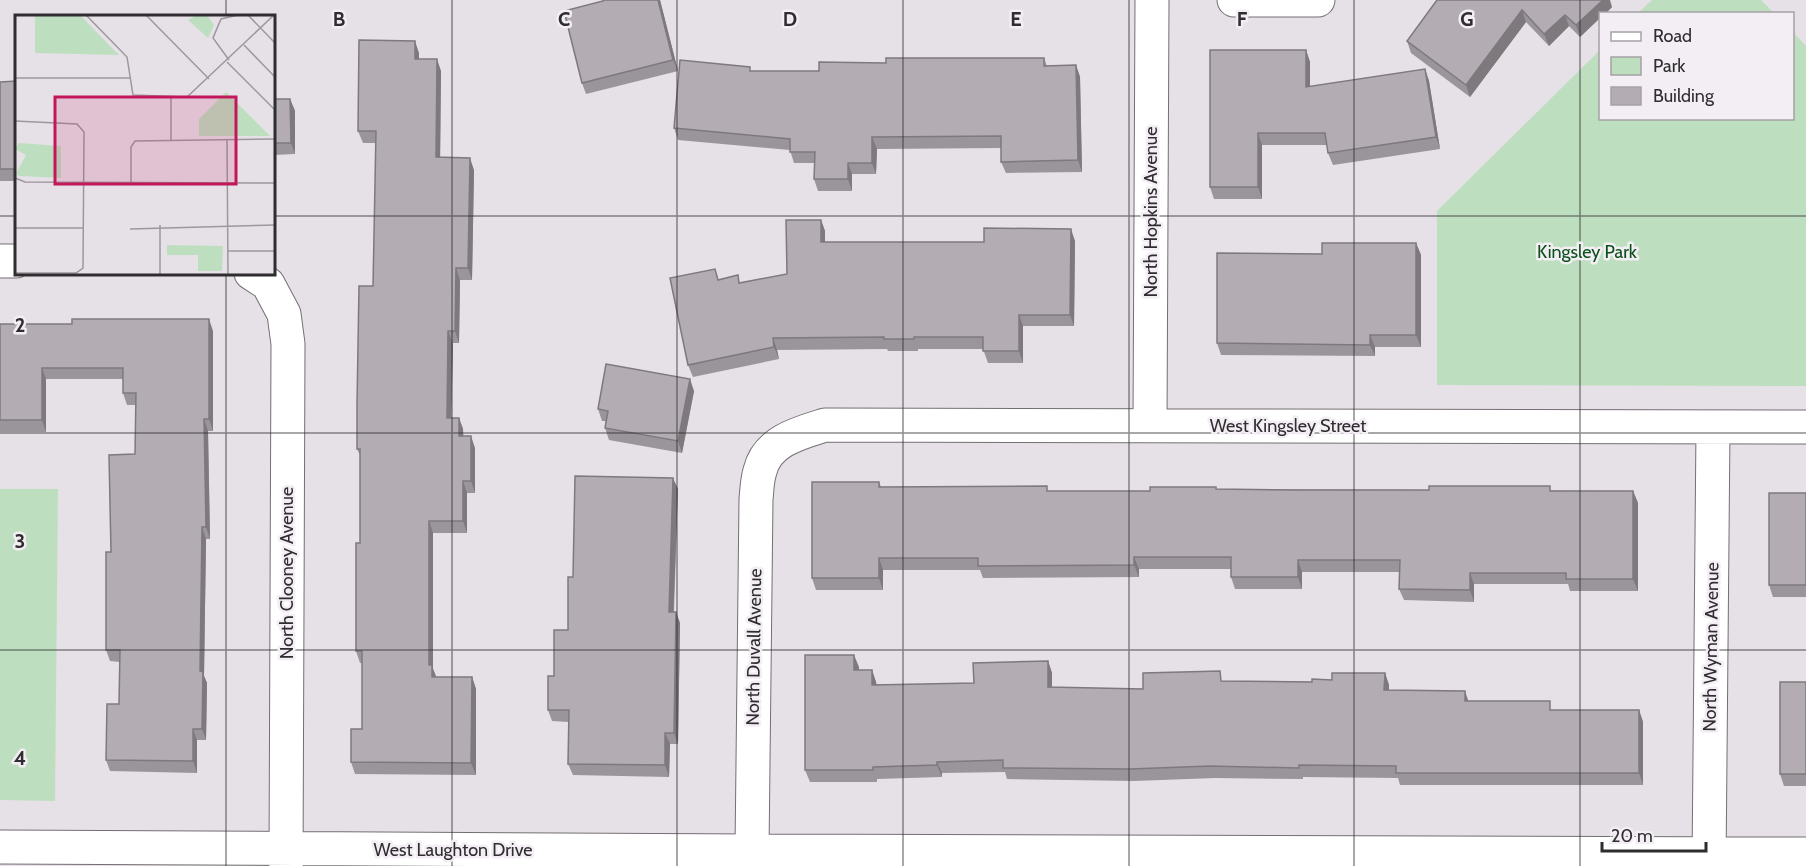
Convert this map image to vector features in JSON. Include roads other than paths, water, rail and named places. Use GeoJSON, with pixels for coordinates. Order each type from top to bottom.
{"type":"FeatureCollection","features":[{"type":"Feature","properties":{"kind":"street","name":"North Hopkins Avenue"},"geometry":{"type":"LineString","coordinates":[[1150,425],[1152,0]]}},
{"type":"Feature","properties":{"kind":"street"},"geometry":{"type":"LineString","coordinates":[[1234,0],[1318,0]]}},
{"type":"Feature","properties":{"kind":"street","name":"North Clooney Avenue"},"geometry":{"type":"LineString","coordinates":[[260,279],[284,314],[288,344],[286,857]]}},
{"type":"Feature","properties":{"kind":"street","name":"West Kingsley Street"},"geometry":{"type":"LineString","coordinates":[[774,446],[798,433],[825,425],[1806,427]]}},
{"type":"Feature","properties":{"kind":"street","name":"North Wyman Avenue"},"geometry":{"type":"LineString","coordinates":[[1709,860],[1713,428]]}},
{"type":"Feature","properties":{"kind":"street","name":"North Duvall Avenue"},"geometry":{"type":"LineString","coordinates":[[752,851],[756,499],[760,469],[774,446]]}},
{"type":"Feature","properties":{"kind":"street","name":"West Laughton Drive"},"geometry":{"type":"LineString","coordinates":[[0,847],[286,857],[752,851],[1709,860],[1806,854]]}},
{"type":"Feature","properties":{"kind":"park label","name":"Kingsley Park"},"geometry":{"type":"Point","coordinates":[1587,252]}}]}
